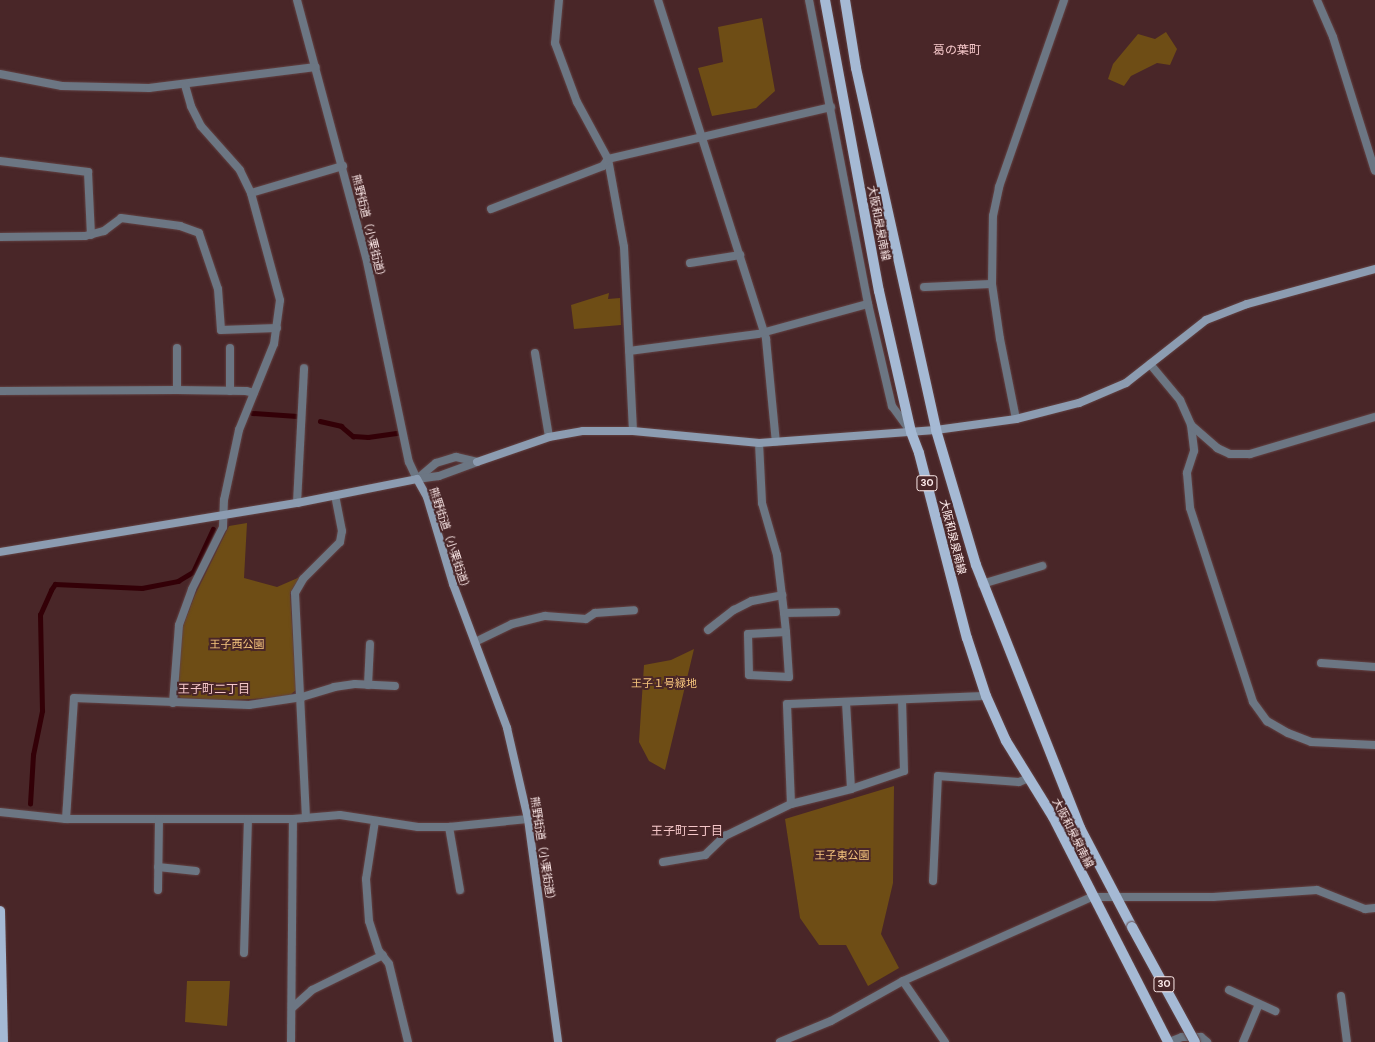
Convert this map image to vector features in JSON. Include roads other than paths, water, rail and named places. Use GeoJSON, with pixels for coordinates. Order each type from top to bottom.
{"type":"FeatureCollection","features":[{"type":"Feature","properties":{"kind":"main road","name":"大阪和泉泉南線"},"geometry":{"type":"LineString","coordinates":[[825,0],[880,291],[911,432],[920,453],[967,638],[986,696],[1006,741],[1053,817],[1092,897],[1168,1042]]}},
{"type":"Feature","properties":{"kind":"main road","name":"大阪和泉泉南線"},"geometry":{"type":"LineString","coordinates":[[845,0],[858,75],[936,430],[982,584],[1080,828],[1115,896],[1195,1042]]}},
{"type":"Feature","properties":{"kind":"main road"},"geometry":{"type":"LineString","coordinates":[[0,912],[3,1042]]}},
{"type":"Feature","properties":{"kind":"street","name":"熊野街道（小栗街道）"},"geometry":{"type":"LineString","coordinates":[[297,0],[343,166],[366,257],[409,462],[427,497],[453,584],[503,715],[528,819],[558,1042]]}},
{"type":"Feature","properties":{"kind":"street"},"geometry":{"type":"LineString","coordinates":[[558,0],[555,43],[577,102],[608,159],[624,247],[633,431]]}},
{"type":"Feature","properties":{"kind":"street"},"geometry":{"type":"LineString","coordinates":[[658,0],[764,332],[776,442]]}},
{"type":"Feature","properties":{"kind":"street"},"geometry":{"type":"LineString","coordinates":[[809,0],[831,107],[868,304],[892,406],[911,432]]}},
{"type":"Feature","properties":{"kind":"street"},"geometry":{"type":"LineString","coordinates":[[1016,419],[992,284],[993,216],[999,188],[1064,0]]}},
{"type":"Feature","properties":{"kind":"street"},"geometry":{"type":"LineString","coordinates":[[1317,0],[1333,37],[1375,171]]}},
{"type":"Feature","properties":{"kind":"street"},"geometry":{"type":"LineString","coordinates":[[0,74],[62,86],[149,88],[185,85],[316,67]]}},
{"type":"Feature","properties":{"kind":"street"},"geometry":{"type":"LineString","coordinates":[[172,703],[179,625],[192,589],[223,527],[225,514],[224,500],[239,430],[274,344],[280,300],[251,193],[240,170],[201,126],[191,106],[185,85]]}},
{"type":"Feature","properties":{"kind":"street"},"geometry":{"type":"LineString","coordinates":[[490,209],[603,166],[608,159],[831,107]]}},
{"type":"Feature","properties":{"kind":"street"},"geometry":{"type":"LineString","coordinates":[[0,161],[88,172],[91,235]]}},
{"type":"Feature","properties":{"kind":"street"},"geometry":{"type":"LineString","coordinates":[[251,193],[343,166]]}},
{"type":"Feature","properties":{"kind":"street"},"geometry":{"type":"LineString","coordinates":[[0,238],[91,235],[104,231],[121,218],[180,226],[199,233],[218,289],[221,330],[277,328]]}},
{"type":"Feature","properties":{"kind":"street"},"geometry":{"type":"LineString","coordinates":[[690,263],[740,255]]}},
{"type":"Feature","properties":{"kind":"street"},"geometry":{"type":"LineString","coordinates":[[0,552],[297,503],[439,476],[549,437],[583,431],[633,431],[759,443],[936,430],[1016,419],[1079,403],[1126,383],[1206,320],[1247,304],[1375,269]]}},
{"type":"Feature","properties":{"kind":"street"},"geometry":{"type":"LineString","coordinates":[[924,287],[992,284]]}},
{"type":"Feature","properties":{"kind":"street"},"geometry":{"type":"LineString","coordinates":[[629,351],[764,332],[868,304]]}},
{"type":"Feature","properties":{"kind":"street"},"geometry":{"type":"LineString","coordinates":[[177,348],[177,390]]}},
{"type":"Feature","properties":{"kind":"street"},"geometry":{"type":"LineString","coordinates":[[230,348],[230,391]]}},
{"type":"Feature","properties":{"kind":"street"},"geometry":{"type":"LineString","coordinates":[[535,353],[549,437]]}},
{"type":"Feature","properties":{"kind":"street"},"geometry":{"type":"LineString","coordinates":[[1150,364],[1180,400],[1191,425],[1194,451],[1187,473],[1190,508],[1253,702],[1267,720],[1288,733],[1311,742],[1375,745]]}},
{"type":"Feature","properties":{"kind":"street"},"geometry":{"type":"LineString","coordinates":[[297,503],[304,368]]}},
{"type":"Feature","properties":{"kind":"street"},"geometry":{"type":"LineString","coordinates":[[0,391],[177,390],[254,393]]}},
{"type":"Feature","properties":{"kind":"street"},"geometry":{"type":"LineString","coordinates":[[1191,425],[1217,448],[1230,454],[1250,454],[1375,417]]}},
{"type":"Feature","properties":{"kind":"street"},"geometry":{"type":"LineString","coordinates":[[759,443],[762,503],[777,555],[786,632],[789,677],[749,675],[748,634],[786,632]]}},
{"type":"Feature","properties":{"kind":"street"},"geometry":{"type":"LineString","coordinates":[[417,479],[436,463],[456,457],[477,462]]}},
{"type":"Feature","properties":{"kind":"street"},"geometry":{"type":"LineString","coordinates":[[306,818],[302,697],[295,593],[303,579],[340,542],[342,531],[335,496]]}},
{"type":"Feature","properties":{"kind":"street"},"geometry":{"type":"LineString","coordinates":[[982,584],[1042,566]]}},
{"type":"Feature","properties":{"kind":"street"},"geometry":{"type":"LineString","coordinates":[[708,630],[734,610],[752,601],[782,595]]}},
{"type":"Feature","properties":{"kind":"street"},"geometry":{"type":"LineString","coordinates":[[475,642],[512,624],[545,616],[586,619],[595,613],[634,610]]}},
{"type":"Feature","properties":{"kind":"street"},"geometry":{"type":"LineString","coordinates":[[784,613],[836,612]]}},
{"type":"Feature","properties":{"kind":"street"},"geometry":{"type":"LineString","coordinates":[[368,685],[370,644]]}},
{"type":"Feature","properties":{"kind":"street"},"geometry":{"type":"LineString","coordinates":[[1321,663],[1375,667]]}},
{"type":"Feature","properties":{"kind":"street"},"geometry":{"type":"LineString","coordinates":[[66,819],[74,698],[249,705],[302,697],[334,687],[368,685],[395,686]]}},
{"type":"Feature","properties":{"kind":"street"},"geometry":{"type":"LineString","coordinates":[[791,804],[787,704],[986,696]]}},
{"type":"Feature","properties":{"kind":"street"},"geometry":{"type":"LineString","coordinates":[[663,862],[705,855],[725,836],[791,804],[851,789],[904,771],[902,700]]}},
{"type":"Feature","properties":{"kind":"street"},"geometry":{"type":"LineString","coordinates":[[846,702],[851,789]]}},
{"type":"Feature","properties":{"kind":"street"},"geometry":{"type":"LineString","coordinates":[[933,881],[938,776],[1019,782],[1028,778]]}},
{"type":"Feature","properties":{"kind":"street"},"geometry":{"type":"LineString","coordinates":[[0,812],[66,819],[293,819],[340,815],[418,827],[449,827],[528,819]]}},
{"type":"Feature","properties":{"kind":"street"},"geometry":{"type":"LineString","coordinates":[[244,953],[248,818]]}},
{"type":"Feature","properties":{"kind":"street"},"geometry":{"type":"LineString","coordinates":[[158,890],[159,819]]}},
{"type":"Feature","properties":{"kind":"street"},"geometry":{"type":"LineString","coordinates":[[291,1042],[293,819]]}},
{"type":"Feature","properties":{"kind":"street"},"geometry":{"type":"LineString","coordinates":[[375,821],[366,879],[369,921],[382,955],[389,964],[408,1042]]}},
{"type":"Feature","properties":{"kind":"street"},"geometry":{"type":"LineString","coordinates":[[449,827],[460,890]]}},
{"type":"Feature","properties":{"kind":"street"},"geometry":{"type":"LineString","coordinates":[[158,867],[196,872]]}},
{"type":"Feature","properties":{"kind":"street"},"geometry":{"type":"LineString","coordinates":[[780,1042],[831,1021],[903,980],[1092,897],[1213,897],[1317,890],[1365,909],[1375,908]]}},
{"type":"Feature","properties":{"kind":"street"},"geometry":{"type":"LineString","coordinates":[[292,1008],[312,990],[382,955]]}},
{"type":"Feature","properties":{"kind":"street"},"geometry":{"type":"LineString","coordinates":[[903,980],[945,1042]]}},
{"type":"Feature","properties":{"kind":"street"},"geometry":{"type":"LineString","coordinates":[[1229,990],[1274,1011]]}},
{"type":"Feature","properties":{"kind":"street"},"geometry":{"type":"LineString","coordinates":[[1341,996],[1347,1042]]}},
{"type":"Feature","properties":{"kind":"street"},"geometry":{"type":"LineString","coordinates":[[1243,1042],[1259,1004]]}},
{"type":"Feature","properties":{"kind":"street"},"geometry":{"type":"LineString","coordinates":[[1168,1042],[1182,1038],[1195,1037],[1201,1037],[1207,1042]]}},
{"type":"Feature","properties":{"kind":"waterway"},"geometry":{"type":"LineString","coordinates":[[252,413],[297,416]]}},
{"type":"Feature","properties":{"kind":"waterway"},"geometry":{"type":"LineString","coordinates":[[320,421],[341,426],[353,436],[368,437],[398,433]]}},
{"type":"Feature","properties":{"kind":"waterway"},"geometry":{"type":"LineString","coordinates":[[30,804],[33,755],[42,711],[40,615],[51,590],[55,584],[142,588],[178,581],[193,572],[213,529]]}},
{"type":"Feature","properties":{"kind":"district","name":"葛の葉町"},"geometry":{"type":"Point","coordinates":[957,51]}},
{"type":"Feature","properties":{"kind":"district","name":"王子町二丁目"},"geometry":{"type":"Point","coordinates":[214,690]}},
{"type":"Feature","properties":{"kind":"district","name":"王子町三丁目"},"geometry":{"type":"Point","coordinates":[687,832]}},
{"type":"Feature","properties":{"kind":"park label","name":"王子西公園"},"geometry":{"type":"Point","coordinates":[237,644]}},
{"type":"Feature","properties":{"kind":"park label","name":"王子１号緑地"},"geometry":{"type":"Point","coordinates":[664,683]}},
{"type":"Feature","properties":{"kind":"park label","name":"王子東公園"},"geometry":{"type":"Point","coordinates":[842,855]}}]}
